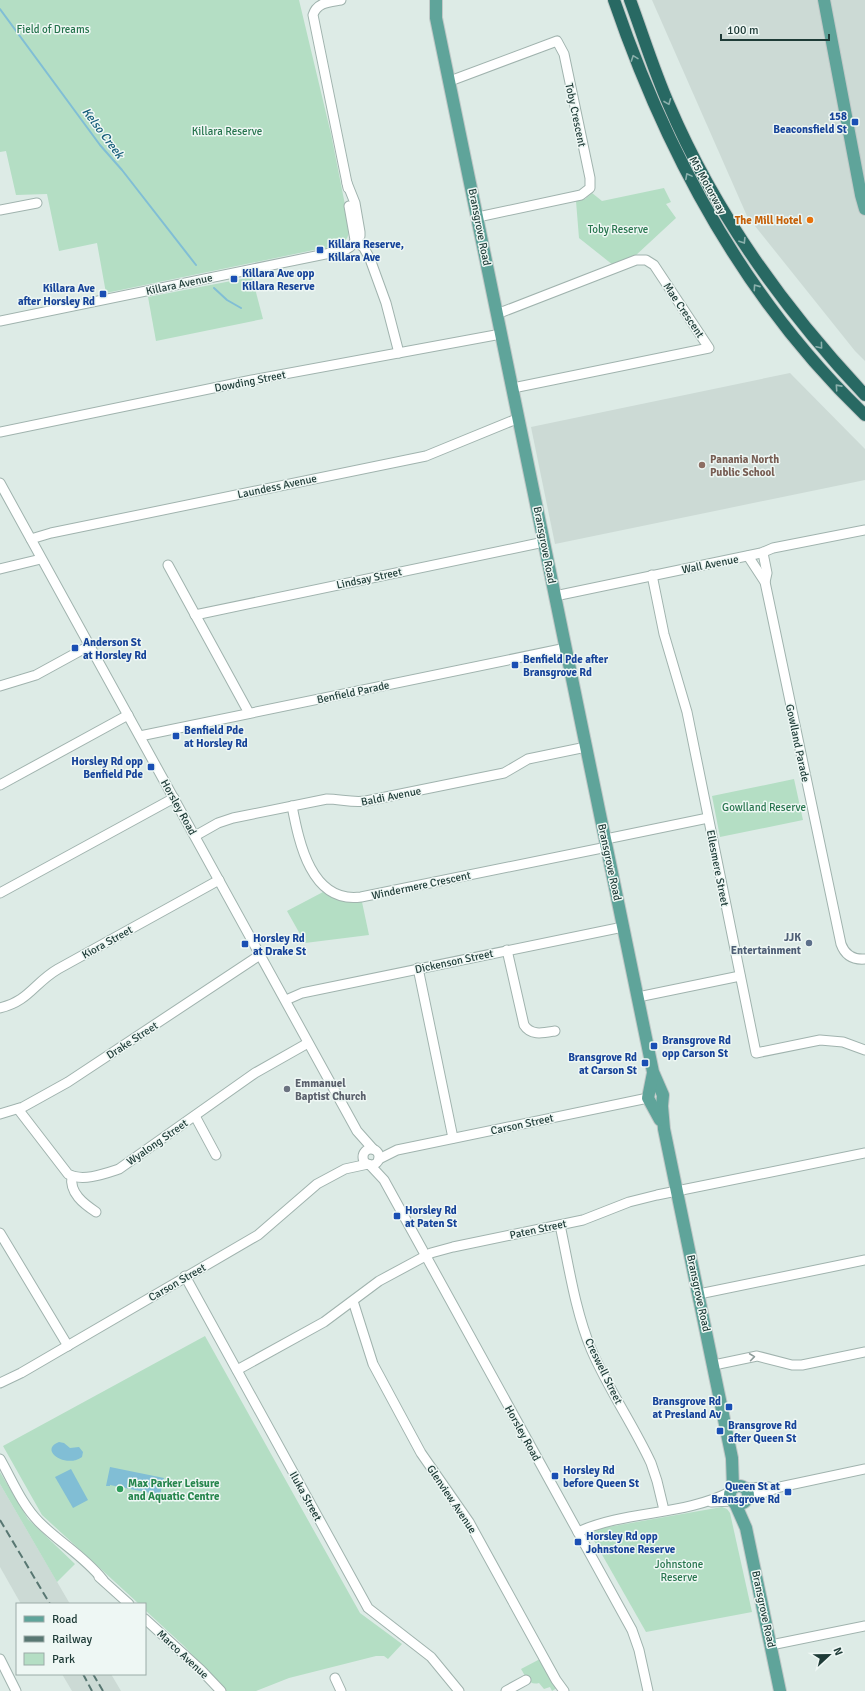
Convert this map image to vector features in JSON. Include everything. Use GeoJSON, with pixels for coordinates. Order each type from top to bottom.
{"type":"FeatureCollection","features":[{"type":"Feature","properties":{"kind":"highway","name":"M5 Motorway"},"geometry":{"type":"LineString","coordinates":[[614,0],[636,65],[664,128],[700,200],[743,268],[788,330],[815,362],[865,416]]}},
{"type":"Feature","properties":{"kind":"highway","name":"M5 Motorway"},"geometry":{"type":"LineString","coordinates":[[630,0],[669,105],[694,158],[723,209],[749,250],[784,300],[831,359],[865,395]]}},
{"type":"Feature","properties":{"kind":"main road","name":"Bransgrove Road"},"geometry":{"type":"LineString","coordinates":[[428,0],[436,18],[450,81],[624,927],[653,1072],[655,1097],[664,1129],[714,1365],[739,1495],[780,1691]]}},
{"type":"Feature","properties":{"kind":"main road","name":"Bransgrove Road"},"geometry":{"type":"LineString","coordinates":[[436,0],[436,18]]}},
{"type":"Feature","properties":{"kind":"main road"},"geometry":{"type":"LineString","coordinates":[[824,0],[861,195],[865,209]]}},
{"type":"Feature","properties":{"kind":"street"},"geometry":{"type":"LineString","coordinates":[[341,0],[321,4],[313,15],[347,183],[355,240],[368,254],[386,303],[399,353]]}},
{"type":"Feature","properties":{"kind":"street","name":"Toby Crescent"},"geometry":{"type":"LineString","coordinates":[[450,81],[557,41],[564,54],[590,184],[588,191],[577,196],[478,217]]}},
{"type":"Feature","properties":{"kind":"street"},"geometry":{"type":"LineString","coordinates":[[0,210],[37,203]]}},
{"type":"Feature","properties":{"kind":"street","name":"Killara Avenue"},"geometry":{"type":"LineString","coordinates":[[0,321],[342,251],[350,247],[355,240]]}},
{"type":"Feature","properties":{"kind":"street","name":"Mae Crescent"},"geometry":{"type":"LineString","coordinates":[[497,314],[636,260],[646,260],[654,265],[709,348],[513,388]]}},
{"type":"Feature","properties":{"kind":"street","name":"Dowding Street"},"geometry":{"type":"LineString","coordinates":[[0,432],[252,380],[501,334]]}},
{"type":"Feature","properties":{"kind":"street","name":"Laundess Avenue"},"geometry":{"type":"LineString","coordinates":[[31,539],[51,533],[426,456],[519,418]]}},
{"type":"Feature","properties":{"kind":"street","name":"Horsley Road"},"geometry":{"type":"LineString","coordinates":[[0,483],[260,956],[286,1000],[357,1131],[364,1154]]}},
{"type":"Feature","properties":{"kind":"street","name":"Wall Avenue"},"geometry":{"type":"LineString","coordinates":[[555,596],[763,553],[773,548],[865,530]]}},
{"type":"Feature","properties":{"kind":"street","name":"Lindsay Street"},"geometry":{"type":"LineString","coordinates":[[195,615],[544,542]]}},
{"type":"Feature","properties":{"kind":"street","name":"Gowlland Parade"},"geometry":{"type":"LineString","coordinates":[[763,553],[767,573],[765,582]]}},
{"type":"Feature","properties":{"kind":"street","name":"Gowlland Parade"},"geometry":{"type":"LineString","coordinates":[[748,556],[765,582],[842,947],[847,954],[855,958],[865,959]]}},
{"type":"Feature","properties":{"kind":"street"},"geometry":{"type":"LineString","coordinates":[[0,569],[41,559]]}},
{"type":"Feature","properties":{"kind":"street"},"geometry":{"type":"LineString","coordinates":[[168,565],[249,713]]}},
{"type":"Feature","properties":{"kind":"street","name":"Ellesmere Street"},"geometry":{"type":"LineString","coordinates":[[652,575],[664,634],[684,703],[756,1052],[812,1041],[828,1040],[842,1042],[865,1050]]}},
{"type":"Feature","properties":{"kind":"street"},"geometry":{"type":"LineString","coordinates":[[0,686],[36,675],[89,646]]}},
{"type":"Feature","properties":{"kind":"street","name":"Benfield Parade"},"geometry":{"type":"LineString","coordinates":[[140,736],[566,648]]}},
{"type":"Feature","properties":{"kind":"street"},"geometry":{"type":"LineString","coordinates":[[0,784],[128,715]]}},
{"type":"Feature","properties":{"kind":"street","name":"Baldi Avenue"},"geometry":{"type":"LineString","coordinates":[[195,836],[225,820],[333,799],[355,803],[366,801],[504,773],[528,759],[586,747]]}},
{"type":"Feature","properties":{"kind":"street"},"geometry":{"type":"LineString","coordinates":[[0,893],[174,798]]}},
{"type":"Feature","properties":{"kind":"street","name":"Windermere Crescent"},"geometry":{"type":"LineString","coordinates":[[292,806],[301,848],[318,878],[328,890],[348,898],[361,897],[606,843],[708,818]]}},
{"type":"Feature","properties":{"kind":"street","name":"Kiora Street"},"geometry":{"type":"LineString","coordinates":[[0,1008],[21,1001],[46,977],[58,969],[219,880]]}},
{"type":"Feature","properties":{"kind":"street","name":"Dickenson Street"},"geometry":{"type":"LineString","coordinates":[[286,1000],[302,993],[624,927]]}},
{"type":"Feature","properties":{"kind":"street"},"geometry":{"type":"LineString","coordinates":[[507,950],[526,1029],[535,1033],[555,1031]]}},
{"type":"Feature","properties":{"kind":"street","name":"Drake Street"},"geometry":{"type":"LineString","coordinates":[[0,1114],[18,1109],[68,1082],[260,956]]}},
{"type":"Feature","properties":{"kind":"street"},"geometry":{"type":"LineString","coordinates":[[418,968],[453,1138]]}},
{"type":"Feature","properties":{"kind":"street"},"geometry":{"type":"LineString","coordinates":[[638,997],[740,976]]}},
{"type":"Feature","properties":{"kind":"street","name":"Wyalong Street"},"geometry":{"type":"LineString","coordinates":[[72,1176],[87,1177],[119,1169],[264,1067],[308,1043]]}},
{"type":"Feature","properties":{"kind":"street","name":"Carson Street"},"geometry":{"type":"LineString","coordinates":[[374,1149],[397,1150],[655,1097]]}},
{"type":"Feature","properties":{"kind":"street"},"geometry":{"type":"LineString","coordinates":[[18,1109],[64,1170],[72,1176],[72,1186],[84,1204],[96,1212]]}},
{"type":"Feature","properties":{"kind":"street"},"geometry":{"type":"LineString","coordinates":[[195,1116],[216,1156]]}},
{"type":"Feature","properties":{"kind":"street","name":"Horsley Road"},"geometry":{"type":"LineString","coordinates":[[357,1131],[374,1149]]}},
{"type":"Feature","properties":{"kind":"street"},"geometry":{"type":"LineString","coordinates":[[368,1149],[374,1149],[379,1154],[374,1162],[364,1160],[364,1154],[368,1149]]}},
{"type":"Feature","properties":{"kind":"street","name":"Carson Street"},"geometry":{"type":"LineString","coordinates":[[0,1383],[22,1373],[262,1232],[311,1188],[345,1169],[374,1162],[397,1150]]}},
{"type":"Feature","properties":{"kind":"street","name":"Carson Street"},"geometry":{"type":"LineString","coordinates":[[345,1169],[356,1158],[364,1154]]}},
{"type":"Feature","properties":{"kind":"street","name":"Paten Street"},"geometry":{"type":"LineString","coordinates":[[237,1370],[324,1322],[379,1281],[426,1256],[453,1247],[591,1218],[636,1200],[865,1154]]}},
{"type":"Feature","properties":{"kind":"street","name":"Horsley Road"},"geometry":{"type":"LineString","coordinates":[[374,1162],[632,1630],[639,1650],[648,1691]]}},
{"type":"Feature","properties":{"kind":"street","name":"Creswell Street"},"geometry":{"type":"LineString","coordinates":[[560,1225],[584,1329],[599,1366],[649,1458],[664,1510]]}},
{"type":"Feature","properties":{"kind":"street"},"geometry":{"type":"LineString","coordinates":[[0,1233],[68,1346]]}},
{"type":"Feature","properties":{"kind":"street"},"geometry":{"type":"LineString","coordinates":[[699,1294],[865,1260]]}},
{"type":"Feature","properties":{"kind":"street","name":"Iluka Street"},"geometry":{"type":"LineString","coordinates":[[185,1276],[368,1608],[431,1657],[459,1691]]}},
{"type":"Feature","properties":{"kind":"street","name":"Glenview Avenue"},"geometry":{"type":"LineString","coordinates":[[353,1300],[373,1364],[421,1452],[469,1522],[556,1680],[564,1691]]}},
{"type":"Feature","properties":{"kind":"street"},"geometry":{"type":"LineString","coordinates":[[714,1365],[757,1356],[792,1365],[802,1365],[865,1352]]}},
{"type":"Feature","properties":{"kind":"street"},"geometry":{"type":"LineString","coordinates":[[0,1459],[32,1514],[66,1546],[86,1568],[103,1580],[128,1603]]}},
{"type":"Feature","properties":{"kind":"street"},"geometry":{"type":"LineString","coordinates":[[578,1532],[595,1525],[865,1469]]}},
{"type":"Feature","properties":{"kind":"street","name":"Marco Avenue"},"geometry":{"type":"LineString","coordinates":[[146,1620],[206,1674],[221,1691]]}},
{"type":"Feature","properties":{"kind":"street"},"geometry":{"type":"LineString","coordinates":[[771,1645],[865,1626]]}},
{"type":"Feature","properties":{"kind":"street"},"geometry":{"type":"LineString","coordinates":[[0,1659],[16,1691]]}},
{"type":"Feature","properties":{"kind":"street"},"geometry":{"type":"LineString","coordinates":[[335,1678],[341,1691]]}},
{"type":"Feature","properties":{"kind":"street"},"geometry":{"type":"LineString","coordinates":[[506,1691],[526,1680]]}},
{"type":"Feature","properties":{"kind":"shaded area"},"geometry":{"type":"Polygon","coordinates":[[[652,0],[865,0],[865,361],[855,351],[747,216],[652,0]]]}},
{"type":"Feature","properties":{"kind":"shaded area","name":"Panania North Public School"},"geometry":{"type":"Polygon","coordinates":[[[790,373],[865,449],[865,480],[555,544],[531,427],[790,373]]]}},
{"type":"Feature","properties":{"kind":"shaded area"},"geometry":{"type":"Polygon","coordinates":[[[0,1484],[69,1603],[20,1603],[0,1567],[0,1484]]]}},
{"type":"Feature","properties":{"kind":"shaded area"},"geometry":{"type":"Polygon","coordinates":[[[63,1675],[112,1675],[121,1691],[72,1691],[63,1675]]]}},
{"type":"Feature","properties":{"kind":"green space"},"geometry":{"type":"Polygon","coordinates":[[[0,0],[299,0],[331,134],[349,225],[349,233],[347,238],[339,245],[106,293],[97,243],[59,251],[47,194],[16,195],[6,151],[0,152],[0,0]]]}},
{"type":"Feature","properties":{"kind":"green space","name":"Toby Reserve"},"geometry":{"type":"Polygon","coordinates":[[[664,188],[671,202],[666,204],[676,218],[635,256],[613,265],[579,238],[576,201],[585,199],[592,193],[602,201],[664,188]]]}},
{"type":"Feature","properties":{"kind":"green space"},"geometry":{"type":"Polygon","coordinates":[[[252,277],[263,319],[156,341],[148,297],[252,277]]]}},
{"type":"Feature","properties":{"kind":"green space","name":"Gowlland Reserve"},"geometry":{"type":"Polygon","coordinates":[[[794,779],[803,820],[720,837],[712,796],[794,779]]]}},
{"type":"Feature","properties":{"kind":"green space"},"geometry":{"type":"Polygon","coordinates":[[[323,892],[342,901],[362,902],[369,935],[305,943],[287,911],[323,892]]]}},
{"type":"Feature","properties":{"kind":"green space"},"geometry":{"type":"Polygon","coordinates":[[[205,1336],[360,1613],[402,1644],[388,1659],[384,1656],[376,1656],[289,1678],[256,1691],[226,1691],[184,1646],[146,1611],[146,1603],[138,1603],[42,1515],[3,1446],[205,1336]]]}},
{"type":"Feature","properties":{"kind":"green space"},"geometry":{"type":"Polygon","coordinates":[[[0,1472],[28,1519],[75,1564],[57,1582],[0,1484],[0,1472]]]}},
{"type":"Feature","properties":{"kind":"green space","name":"Johnstone Reserve"},"geometry":{"type":"Polygon","coordinates":[[[722,1507],[727,1509],[730,1513],[752,1612],[646,1632],[592,1537],[594,1532],[602,1528],[722,1507]]]}},
{"type":"Feature","properties":{"kind":"green space"},"geometry":{"type":"Polygon","coordinates":[[[540,1659],[557,1688],[552,1691],[550,1687],[544,1689],[539,1683],[536,1684],[530,1682],[521,1669],[540,1659]]]}},
{"type":"Feature","properties":{"kind":"water"},"geometry":{"type":"Polygon","coordinates":[[[59,1442],[64,1443],[70,1448],[79,1447],[83,1452],[82,1457],[69,1461],[62,1460],[57,1457],[51,1449],[53,1445],[59,1442]]]}},
{"type":"Feature","properties":{"kind":"water"},"geometry":{"type":"Polygon","coordinates":[[[110,1467],[164,1478],[160,1495],[110,1485],[106,1486],[110,1467]]]}},
{"type":"Feature","properties":{"kind":"water"},"geometry":{"type":"Polygon","coordinates":[[[71,1469],[88,1500],[73,1508],[55,1477],[71,1469]]]}},
{"type":"Feature","properties":{"kind":"waterway","name":"Kelso Creek"},"geometry":{"type":"LineString","coordinates":[[0,9],[100,145],[122,170],[196,265]]}},
{"type":"Feature","properties":{"kind":"waterway","name":"Kelso Creek"},"geometry":{"type":"LineString","coordinates":[[214,288],[227,300],[241,308]]}},
{"type":"Feature","properties":{"kind":"railway"},"geometry":{"type":"LineString","coordinates":[[0,1520],[49,1603]]}},
{"type":"Feature","properties":{"kind":"railway"},"geometry":{"type":"LineString","coordinates":[[84,1675],[92,1691]]}},
{"type":"Feature","properties":{"kind":"railway"},"geometry":{"type":"LineString","coordinates":[[94,1675],[103,1691]]}},
{"type":"Feature","properties":{"kind":"place","name":"158 Beaconsfield St"},"geometry":{"type":"Point","coordinates":[855,122]}},
{"type":"Feature","properties":{"kind":"place","name":"The Mill Hotel"},"geometry":{"type":"Point","coordinates":[810,220]}},
{"type":"Feature","properties":{"kind":"place","name":"Killara Reserve, Killara Ave"},"geometry":{"type":"Point","coordinates":[320,250]}},
{"type":"Feature","properties":{"kind":"place","name":"Killara Ave opp Killara Reserve"},"geometry":{"type":"Point","coordinates":[234,279]}},
{"type":"Feature","properties":{"kind":"place","name":"Killara Ave after Horsley Rd"},"geometry":{"type":"Point","coordinates":[103,294]}},
{"type":"Feature","properties":{"kind":"place","name":"Panania North Public School"},"geometry":{"type":"Point","coordinates":[702,465]}},
{"type":"Feature","properties":{"kind":"place","name":"Anderson St at Horsley Rd"},"geometry":{"type":"Point","coordinates":[75,648]}},
{"type":"Feature","properties":{"kind":"place","name":"Benfield Pde after Bransgrove Rd"},"geometry":{"type":"Point","coordinates":[515,665]}},
{"type":"Feature","properties":{"kind":"place","name":"Benfield Pde at Horsley Rd"},"geometry":{"type":"Point","coordinates":[176,736]}},
{"type":"Feature","properties":{"kind":"place","name":"Horsley Rd opp Benfield Pde"},"geometry":{"type":"Point","coordinates":[151,767]}},
{"type":"Feature","properties":{"kind":"place","name":"JJK Entertainment"},"geometry":{"type":"Point","coordinates":[809,943]}},
{"type":"Feature","properties":{"kind":"place","name":"Horsley Rd at Drake St"},"geometry":{"type":"Point","coordinates":[245,944]}},
{"type":"Feature","properties":{"kind":"place","name":"Bransgrove Rd opp Carson St"},"geometry":{"type":"Point","coordinates":[654,1046]}},
{"type":"Feature","properties":{"kind":"place","name":"Bransgrove Rd at Carson St"},"geometry":{"type":"Point","coordinates":[645,1063]}},
{"type":"Feature","properties":{"kind":"place","name":"Emmanuel Baptist Church"},"geometry":{"type":"Point","coordinates":[287,1089]}},
{"type":"Feature","properties":{"kind":"place","name":"Horsley Rd at Paten St"},"geometry":{"type":"Point","coordinates":[397,1216]}},
{"type":"Feature","properties":{"kind":"place","name":"Bransgrove Rd at Presland Av"},"geometry":{"type":"Point","coordinates":[729,1407]}},
{"type":"Feature","properties":{"kind":"place","name":"Bransgrove Rd after Queen St"},"geometry":{"type":"Point","coordinates":[720,1431]}},
{"type":"Feature","properties":{"kind":"place","name":"Horsley Rd before Queen St"},"geometry":{"type":"Point","coordinates":[555,1476]}},
{"type":"Feature","properties":{"kind":"place","name":"Max Parker Leisure and Aquatic Centre"},"geometry":{"type":"Point","coordinates":[120,1489]}},
{"type":"Feature","properties":{"kind":"place","name":"Queen St at Bransgrove Rd"},"geometry":{"type":"Point","coordinates":[788,1492]}},
{"type":"Feature","properties":{"kind":"place","name":"Horsley Rd opp Johnstone Reserve"},"geometry":{"type":"Point","coordinates":[578,1542]}},
{"type":"Feature","properties":{"kind":"park label","name":"Field of Dreams"},"geometry":{"type":"Point","coordinates":[53,29]}},
{"type":"Feature","properties":{"kind":"park label","name":"Killara Reserve"},"geometry":{"type":"Point","coordinates":[227,131]}}]}
